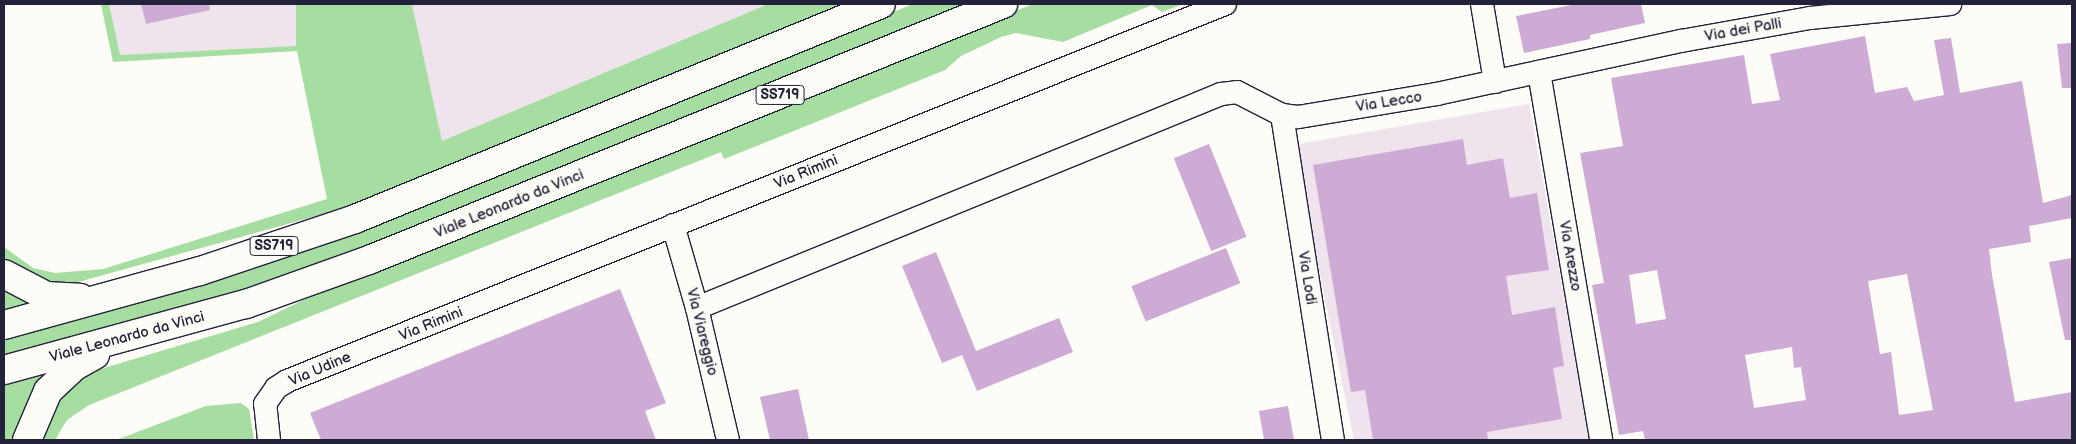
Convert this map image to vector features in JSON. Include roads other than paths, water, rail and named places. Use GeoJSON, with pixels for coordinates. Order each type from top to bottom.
{"type":"FeatureCollection","features":[{"type":"Feature","properties":{"kind":"highway","name":"SS719"},"geometry":{"type":"LineString","coordinates":[[4,325],[118,295],[355,219],[881,4]]}},
{"type":"Feature","properties":{"kind":"highway","name":"Viale Leonardo da Vinci"},"geometry":{"type":"LineString","coordinates":[[4,370],[140,335],[246,304],[369,260],[1003,4]]}},
{"type":"Feature","properties":{"kind":"highway"},"geometry":{"type":"LineString","coordinates":[[4,274],[46,296],[118,295]]}},
{"type":"Feature","properties":{"kind":"highway"},"geometry":{"type":"LineString","coordinates":[[27,440],[39,405],[59,379],[92,356],[140,335]]}},
{"type":"Feature","properties":{"kind":"street","name":"Via Rimini"},"geometry":{"type":"LineString","coordinates":[[388,341],[1225,4]]}},
{"type":"Feature","properties":{"kind":"street"},"geometry":{"type":"LineString","coordinates":[[1482,4],[1495,82]]}},
{"type":"Feature","properties":{"kind":"street","name":"Via dei Palli"},"geometry":{"type":"LineString","coordinates":[[1495,82],[1681,41],[1810,18],[1950,4]]}},
{"type":"Feature","properties":{"kind":"street","name":"Via Arezzo"},"geometry":{"type":"LineString","coordinates":[[1539,72],[1602,440]]}},
{"type":"Feature","properties":{"kind":"street","name":"Via Lecco"},"geometry":{"type":"LineString","coordinates":[[1282,116],[1298,117],[1495,82]]}},
{"type":"Feature","properties":{"kind":"street"},"geometry":{"type":"LineString","coordinates":[[697,308],[1221,94],[1237,92],[1282,116]]}},
{"type":"Feature","properties":{"kind":"street","name":"Via Lodi"},"geometry":{"type":"LineString","coordinates":[[1282,116],[1333,440]]}},
{"type":"Feature","properties":{"kind":"street","name":"Via Viareggio"},"geometry":{"type":"LineString","coordinates":[[673,225],[697,308],[728,440]]}},
{"type":"Feature","properties":{"kind":"street","name":"Via Udine"},"geometry":{"type":"LineString","coordinates":[[269,440],[265,404],[276,388],[304,374],[388,341]]}}]}
